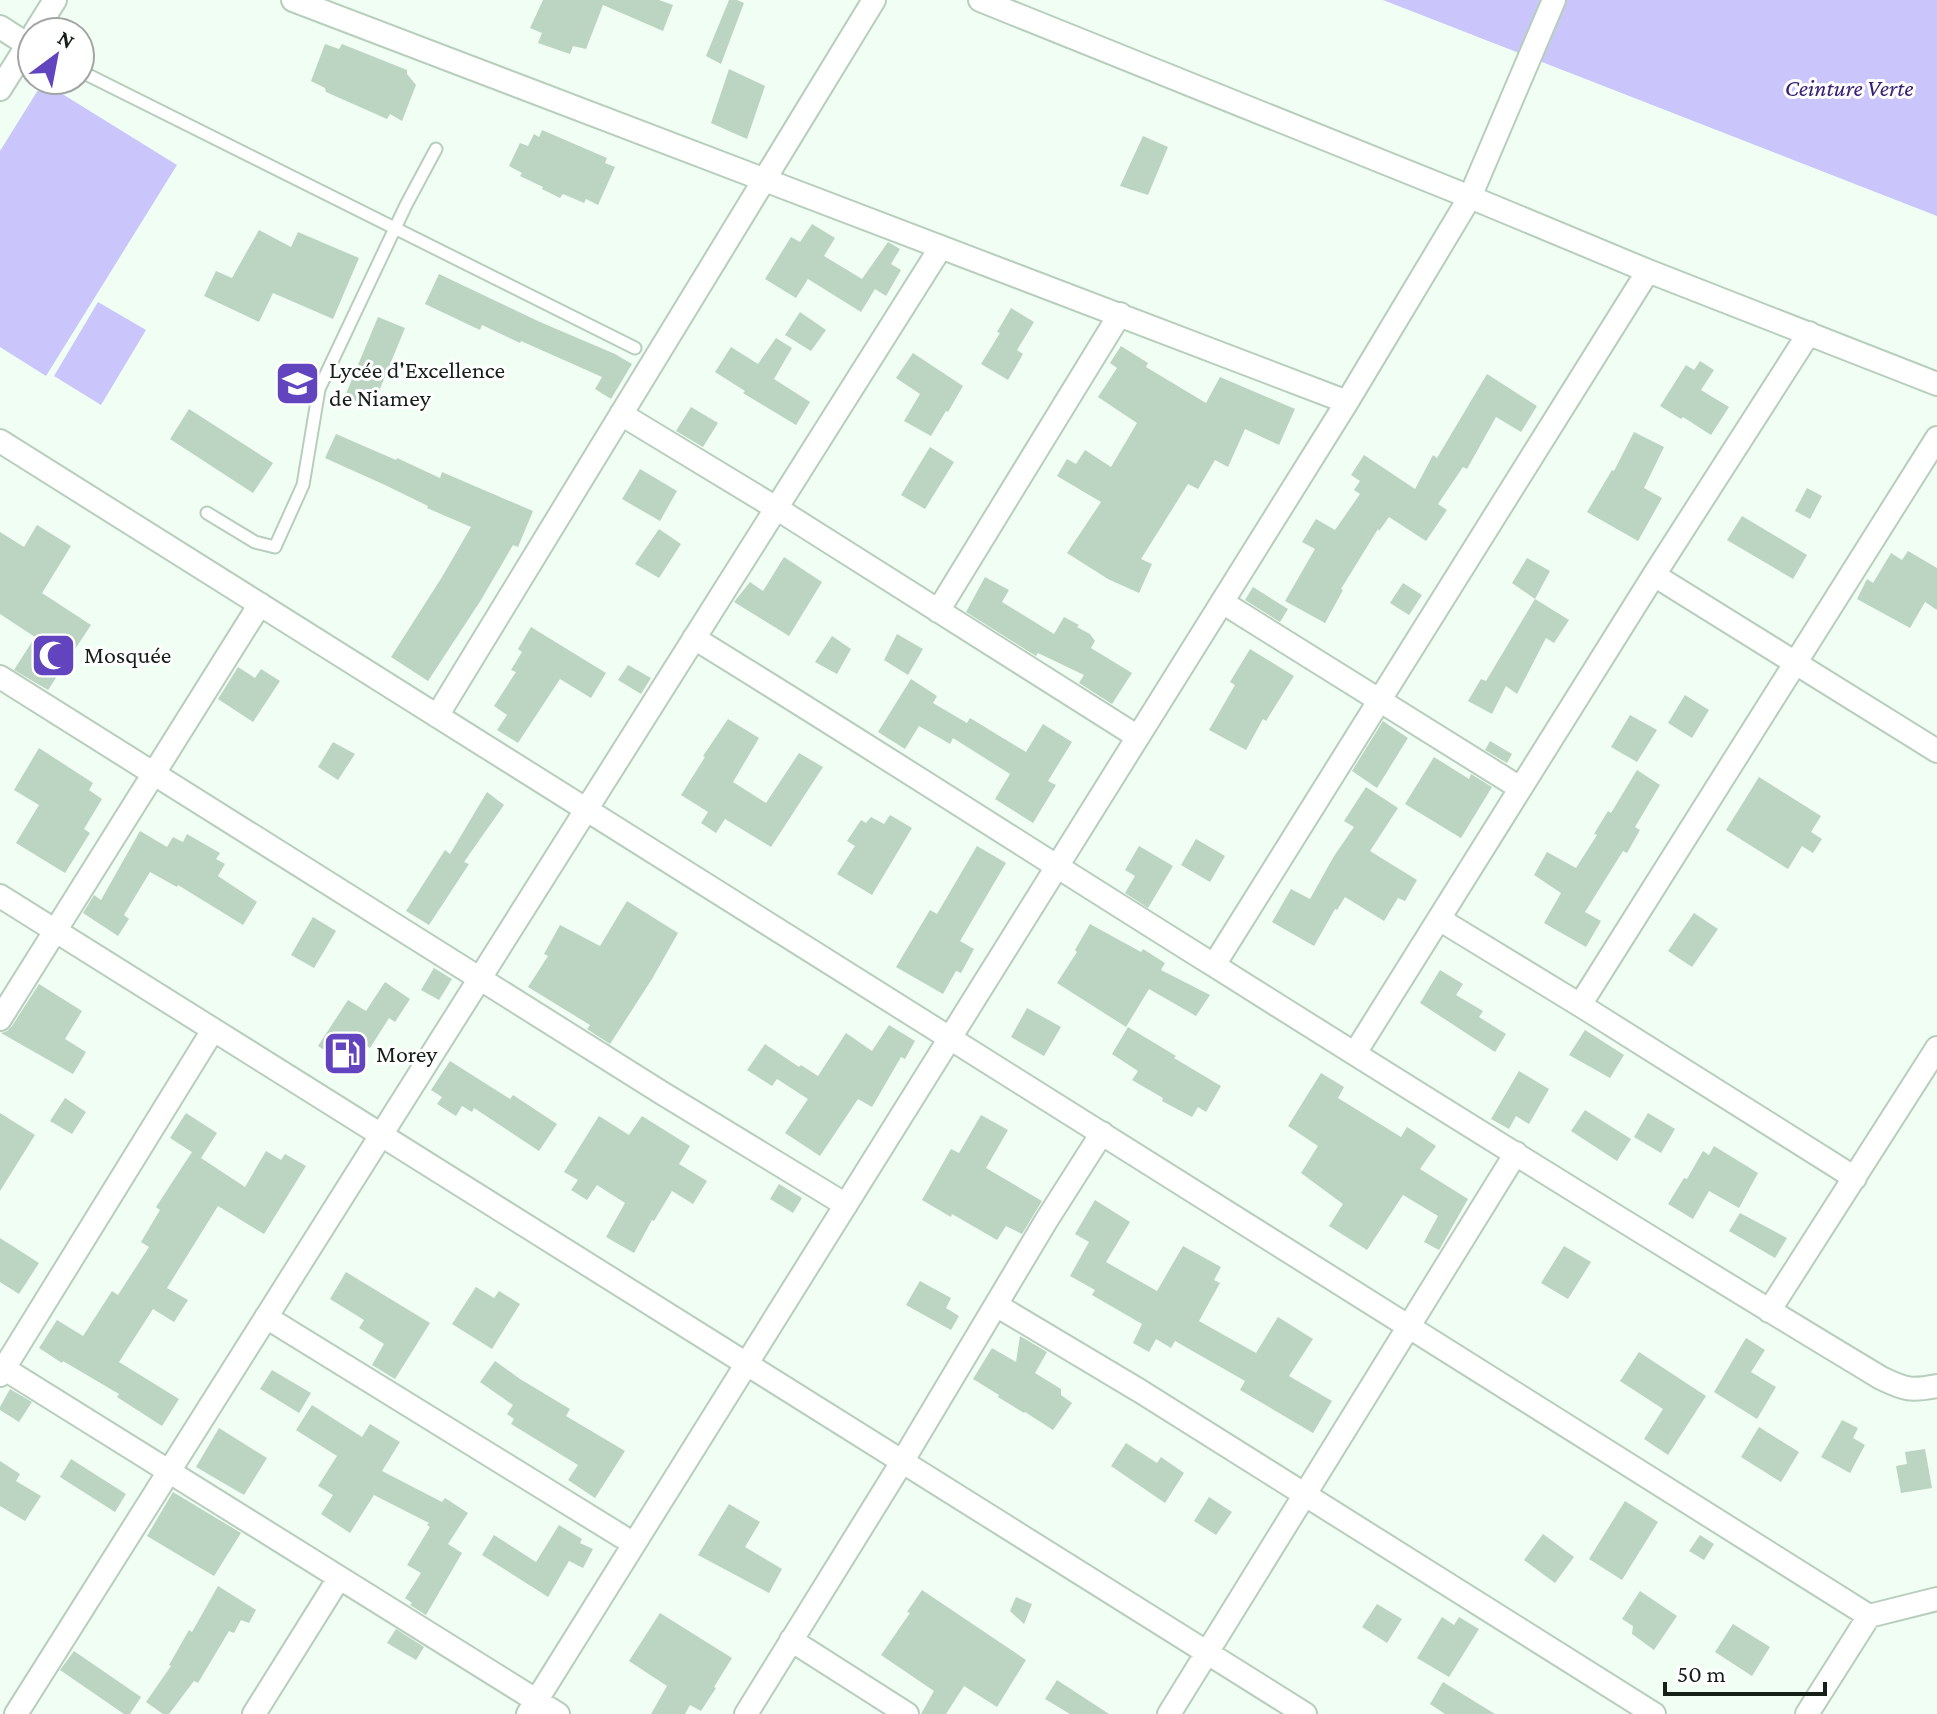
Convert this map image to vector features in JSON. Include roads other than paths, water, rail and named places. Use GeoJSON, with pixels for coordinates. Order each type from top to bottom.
{"type":"FeatureCollection","features":[{"type":"Feature","properties":{"kind":"street"},"geometry":{"type":"LineString","coordinates":[[293,0],[1347,402]]}},
{"type":"Feature","properties":{"kind":"street"},"geometry":{"type":"LineString","coordinates":[[437,716],[874,0]]}},
{"type":"Feature","properties":{"kind":"street"},"geometry":{"type":"LineString","coordinates":[[980,0],[1648,271],[1937,384]]}},
{"type":"Feature","properties":{"kind":"street"},"geometry":{"type":"LineString","coordinates":[[532,1707],[1347,402],[1470,197],[1554,0]]}},
{"type":"Feature","properties":{"kind":"street"},"geometry":{"type":"LineString","coordinates":[[0,89],[16,64]]}},
{"type":"Feature","properties":{"kind":"street"},"geometry":{"type":"LineString","coordinates":[[16,1714],[941,247]]}},
{"type":"Feature","properties":{"kind":"street"},"geometry":{"type":"LineString","coordinates":[[1214,965],[1648,271]]}},
{"type":"Feature","properties":{"kind":"street"},"geometry":{"type":"LineString","coordinates":[[938,611],[1120,314]]}},
{"type":"Feature","properties":{"kind":"street"},"geometry":{"type":"LineString","coordinates":[[1355,1053],[1809,333]]}},
{"type":"Feature","properties":{"kind":"street"},"geometry":{"type":"LineString","coordinates":[[621,414],[776,508],[1138,737]]}},
{"type":"Feature","properties":{"kind":"street"},"geometry":{"type":"LineString","coordinates":[[1580,1005],[1937,438]]}},
{"type":"Feature","properties":{"kind":"street"},"geometry":{"type":"LineString","coordinates":[[0,441],[1869,1616]]}},
{"type":"Feature","properties":{"kind":"street"},"geometry":{"type":"LineString","coordinates":[[1654,575],[1937,751]]}},
{"type":"Feature","properties":{"kind":"street"},"geometry":{"type":"LineString","coordinates":[[1222,602],[1520,788]]}},
{"type":"Feature","properties":{"kind":"street"},"geometry":{"type":"LineString","coordinates":[[0,1019],[260,604]]}},
{"type":"Feature","properties":{"kind":"street"},"geometry":{"type":"LineString","coordinates":[[694,638],[1769,1311],[1900,1387],[1914,1390],[1937,1386]]}},
{"type":"Feature","properties":{"kind":"street"},"geometry":{"type":"LineString","coordinates":[[0,677],[662,1093],[846,1205]]}},
{"type":"Feature","properties":{"kind":"street"},"geometry":{"type":"LineString","coordinates":[[0,896],[1305,1714]]}},
{"type":"Feature","properties":{"kind":"street"},"geometry":{"type":"LineString","coordinates":[[1439,919],[1855,1178]]}},
{"type":"Feature","properties":{"kind":"street"},"geometry":{"type":"LineString","coordinates":[[213,1030],[1,1370],[339,1578],[532,1707],[558,1714]]}},
{"type":"Feature","properties":{"kind":"street"},"geometry":{"type":"LineString","coordinates":[[1769,1311],[1937,1048]]}},
{"type":"Feature","properties":{"kind":"street"},"geometry":{"type":"LineString","coordinates":[[746,1714],[1102,1133]]}},
{"type":"Feature","properties":{"kind":"street"},"geometry":{"type":"LineString","coordinates":[[1169,1714],[1516,1153]]}},
{"type":"Feature","properties":{"kind":"street"},"geometry":{"type":"LineString","coordinates":[[996,1305],[1140,1391],[1654,1714]]}},
{"type":"Feature","properties":{"kind":"street"},"geometry":{"type":"LineString","coordinates":[[266,1317],[634,1544]]}},
{"type":"Feature","properties":{"kind":"street"},"geometry":{"type":"LineString","coordinates":[[254,1714],[339,1578]]}},
{"type":"Feature","properties":{"kind":"street"},"geometry":{"type":"LineString","coordinates":[[1807,1714],[1869,1616],[1937,1599]]}},
{"type":"Feature","properties":{"kind":"street"},"geometry":{"type":"LineString","coordinates":[[791,1640],[907,1714]]}},
{"type":"Feature","properties":{"kind":"lane"},"geometry":{"type":"LineString","coordinates":[[96,79],[635,348]]}},
{"type":"Feature","properties":{"kind":"lane"},"geometry":{"type":"LineString","coordinates":[[207,513],[255,542],[275,547],[303,485],[319,389],[436,149]]}},
{"type":"Feature","properties":{"kind":"place","name":"Lycée d'Excellence de Niamey"},"geometry":{"type":"Point","coordinates":[298,384]}},
{"type":"Feature","properties":{"kind":"place","name":"Mosquée"},"geometry":{"type":"Point","coordinates":[53,655]}},
{"type":"Feature","properties":{"kind":"place","name":"Morey"},"geometry":{"type":"Point","coordinates":[345,1054]}},
{"type":"Feature","properties":{"kind":"park label","name":"Ceinture Verte"},"geometry":{"type":"Point","coordinates":[1849,88]}}]}
